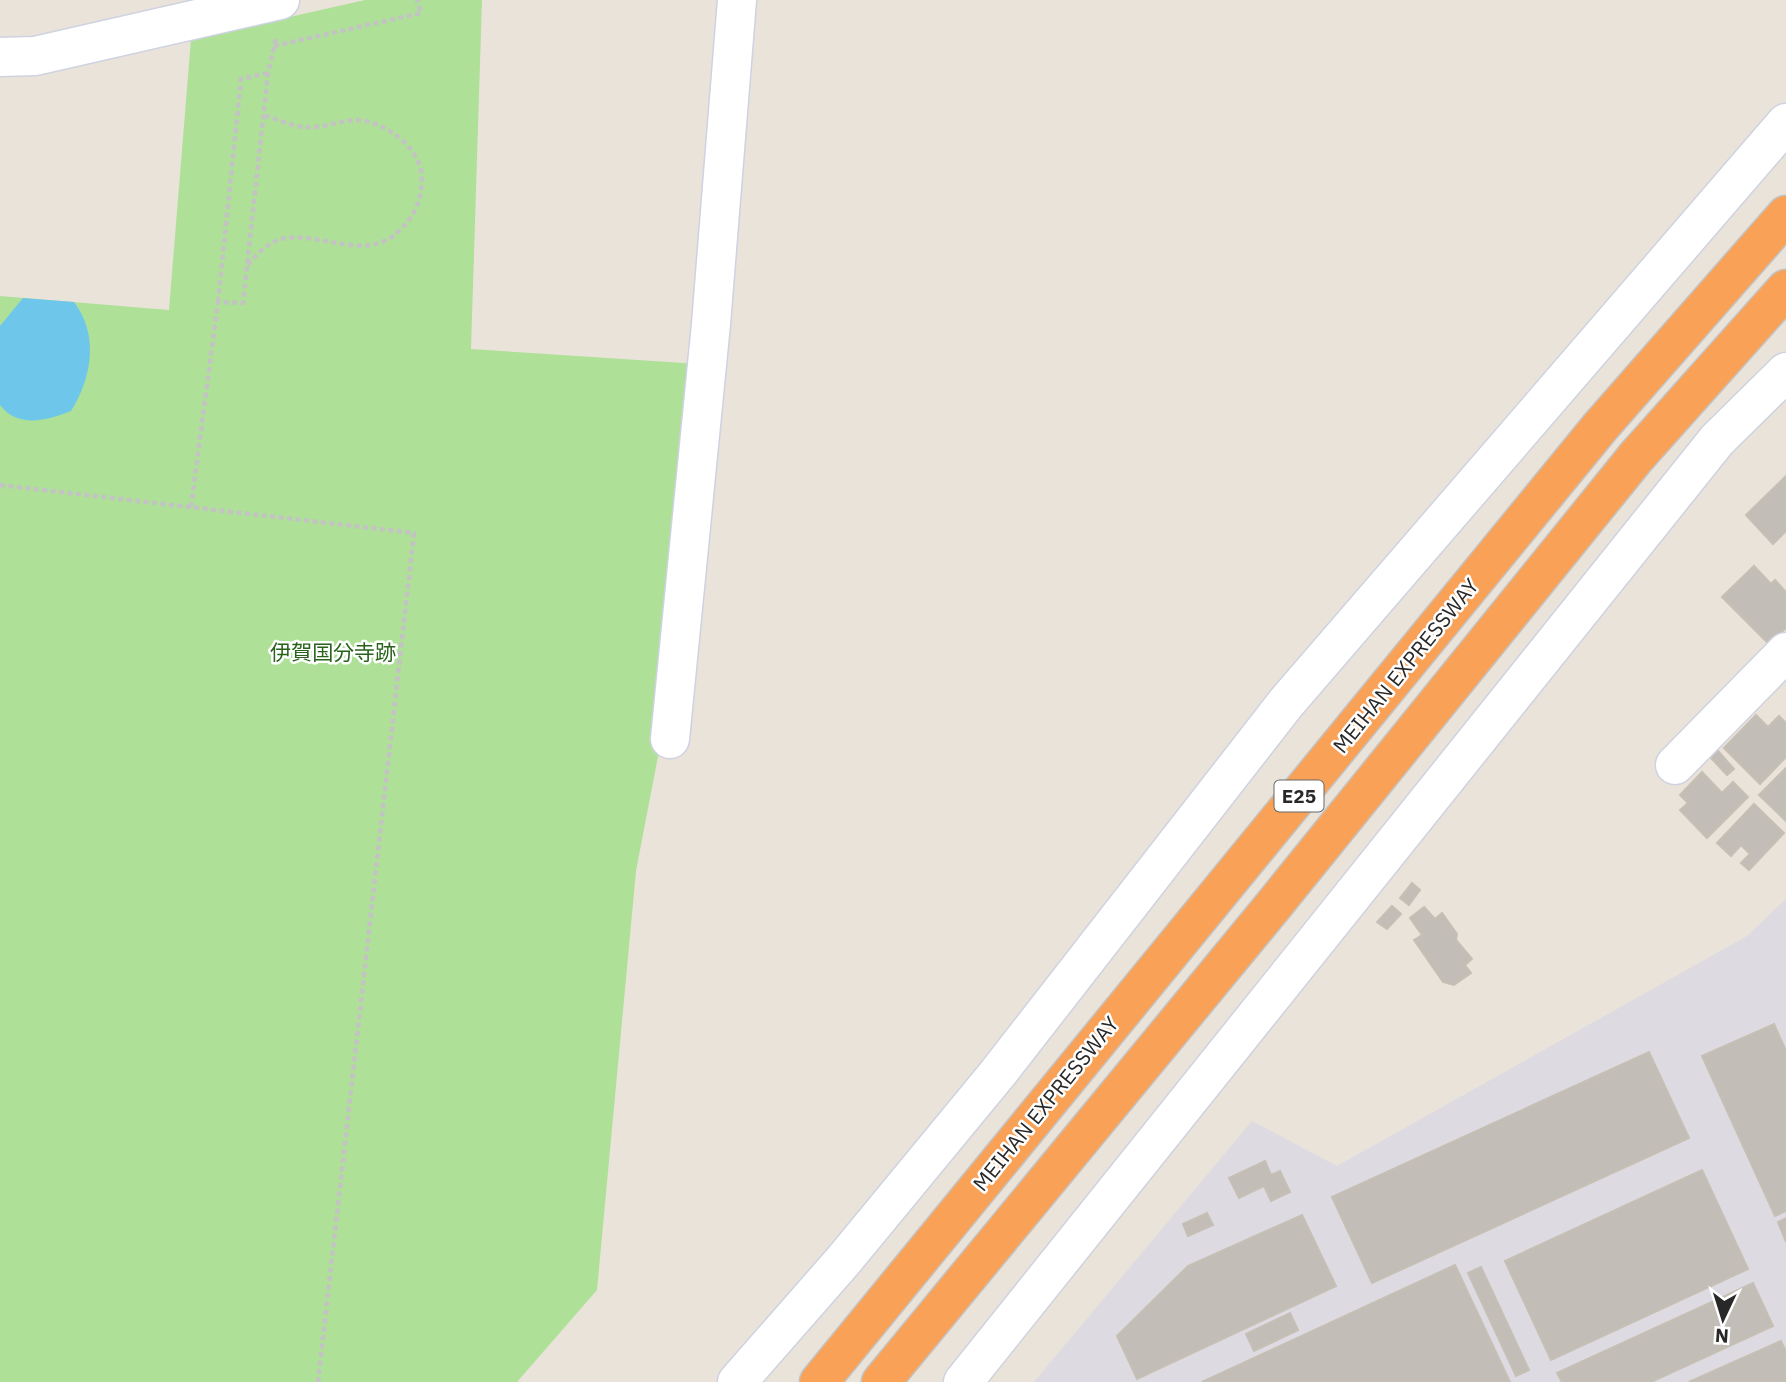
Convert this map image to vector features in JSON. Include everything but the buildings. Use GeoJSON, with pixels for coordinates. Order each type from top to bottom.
{"type":"FeatureCollection","features":[{"type":"Feature","properties":{"kind":"highway","name":"MEIHAN EXPRESSWAY"},"geometry":{"type":"LineString","coordinates":[[819,1382],[1601,427],[1786,215]]}},
{"type":"Feature","properties":{"kind":"highway","name":"E25"},"geometry":{"type":"LineString","coordinates":[[881,1382],[1291,884],[1636,457],[1786,289]]}},
{"type":"Feature","properties":{"kind":"street"},"geometry":{"type":"LineString","coordinates":[[670,739],[711,324],[737,0]]}},
{"type":"Feature","properties":{"kind":"street"},"geometry":{"type":"LineString","coordinates":[[0,57],[35,56],[278,17]]}},
{"type":"Feature","properties":{"kind":"street"},"geometry":{"type":"LineString","coordinates":[[737,1382],[843,1261],[998,1073],[1286,703],[1786,123]]}},
{"type":"Feature","properties":{"kind":"street"},"geometry":{"type":"LineString","coordinates":[[962,1382],[1717,440],[1786,372]]}},
{"type":"Feature","properties":{"kind":"street"},"geometry":{"type":"LineString","coordinates":[[1675,765],[1780,669]]}},
{"type":"Feature","properties":{"kind":"path"},"geometry":{"type":"LineString","coordinates":[[274,46],[421,13],[417,0]]}},
{"type":"Feature","properties":{"kind":"path"},"geometry":{"type":"LineString","coordinates":[[218,302],[243,303],[268,73],[278,17]]}},
{"type":"Feature","properties":{"kind":"path"},"geometry":{"type":"LineString","coordinates":[[191,507],[218,302],[241,79],[268,73]]}},
{"type":"Feature","properties":{"kind":"path"},"geometry":{"type":"LineString","coordinates":[[248,265],[253,257],[275,241],[286,238],[354,246],[373,245],[395,235],[413,218],[420,194],[419,163],[407,145],[391,131],[371,122],[355,120],[304,127],[264,115]]}},
{"type":"Feature","properties":{"kind":"path"},"geometry":{"type":"LineString","coordinates":[[0,485],[414,533],[318,1382]]}},
{"type":"Feature","properties":{"kind":"shaded area"},"geometry":{"type":"Polygon","coordinates":[[[1786,899],[1786,1382],[1034,1382],[1252,1121],[1337,1166],[1747,936],[1786,899]]]}},
{"type":"Feature","properties":{"kind":"green space","name":"伊賀国分寺跡"},"geometry":{"type":"Polygon","coordinates":[[[365,0],[482,0],[471,349],[699,364],[660,746],[636,871],[597,1290],[517,1382],[0,1382],[0,296],[169,310],[191,39],[365,0]]]}},
{"type":"Feature","properties":{"kind":"water"},"geometry":{"type":"Polygon","coordinates":[[[23,298],[74,302],[82,315],[90,342],[90,356],[84,384],[71,411],[43,419],[24,420],[7,413],[0,405],[0,326],[23,298]]]}}]}
